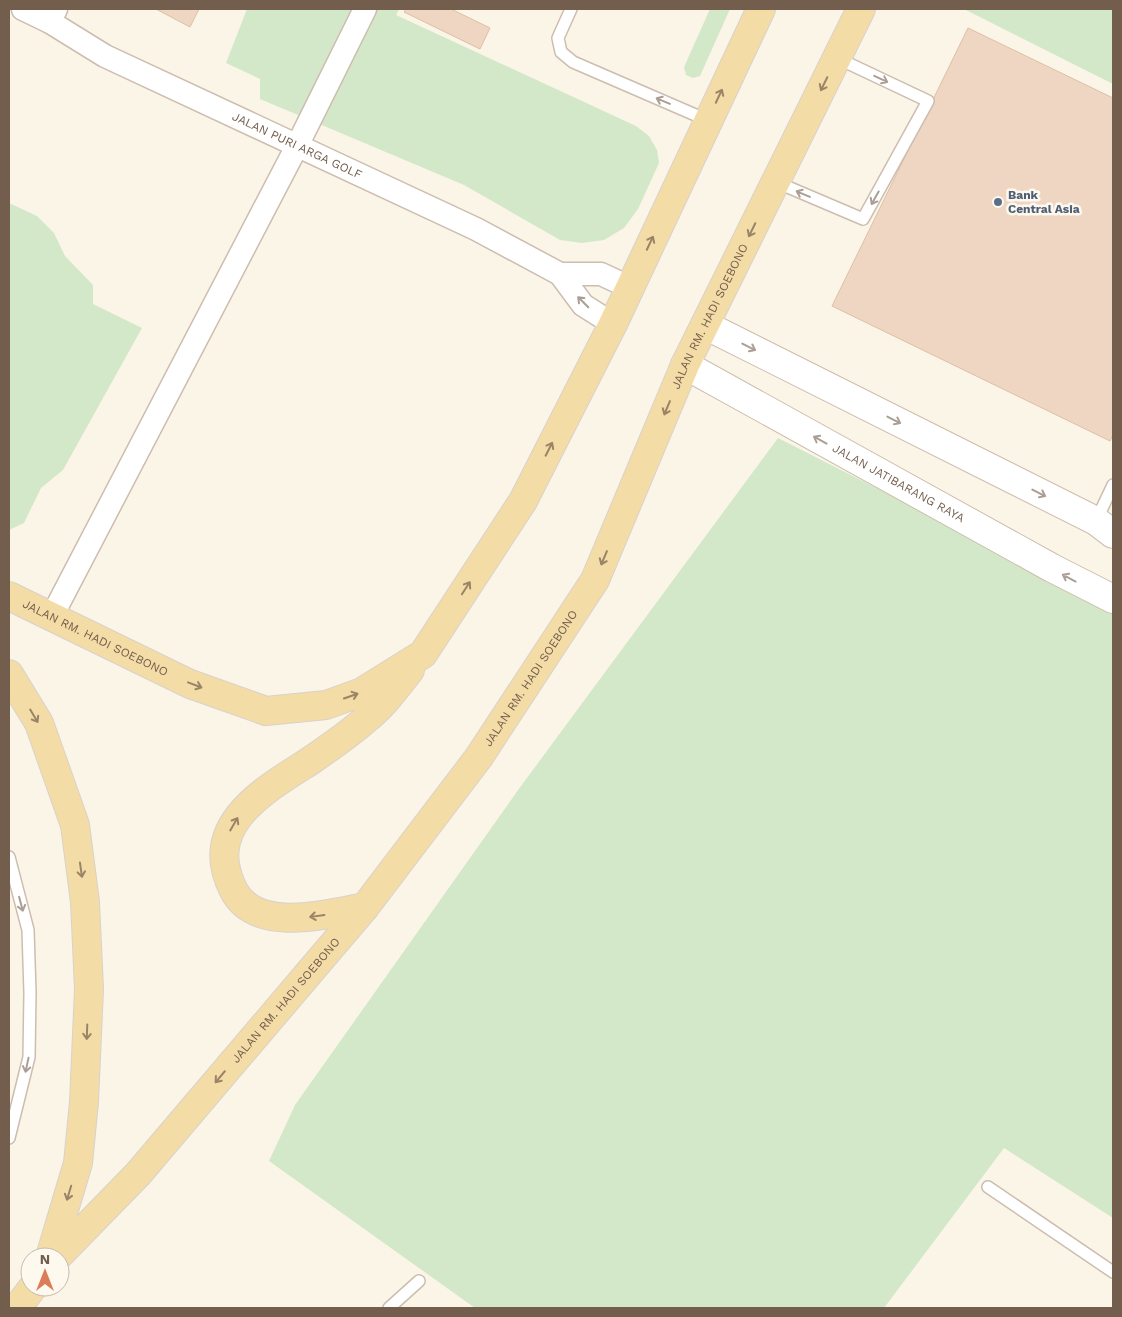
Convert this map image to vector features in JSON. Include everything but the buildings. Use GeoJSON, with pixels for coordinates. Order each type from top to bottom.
{"type":"FeatureCollection","features":[{"type":"Feature","properties":{"kind":"main road","name":"JALAN RM. HADI SOEBONO"},"geometry":{"type":"LineString","coordinates":[[9,596],[190,684],[266,711],[326,705],[362,692],[422,654],[523,500],[613,324],[707,120],[761,9]]}},
{"type":"Feature","properties":{"kind":"main road","name":"JALAN RM. HADI SOEBONO"},"geometry":{"type":"LineString","coordinates":[[67,1247],[138,1174],[365,907],[479,757],[595,580],[685,365],[861,9]]}},
{"type":"Feature","properties":{"kind":"main road"},"geometry":{"type":"LineString","coordinates":[[365,907],[315,916],[288,918],[263,913],[238,898],[233,889],[225,866],[227,838],[234,822],[267,788],[314,758],[383,705],[422,654]]}},
{"type":"Feature","properties":{"kind":"main road"},"geometry":{"type":"LineString","coordinates":[[9,674],[39,723],[75,825],[85,902],[89,990],[84,1102],[78,1162],[53,1247]]}},
{"type":"Feature","properties":{"kind":"main road"},"geometry":{"type":"LineString","coordinates":[[17,1308],[25,1297]]}},
{"type":"Feature","properties":{"kind":"street","name":"JALAN PURI ARGA GOLF"},"geometry":{"type":"LineString","coordinates":[[23,9],[53,15],[105,56],[476,229],[560,274],[583,305],[613,324]]}},
{"type":"Feature","properties":{"kind":"street"},"geometry":{"type":"LineString","coordinates":[[52,616],[297,146],[365,9]]}},
{"type":"Feature","properties":{"kind":"street","name":"JALAN PURI ARGA GOLF"},"geometry":{"type":"LineString","coordinates":[[560,274],[601,274],[629,287]]}},
{"type":"Feature","properties":{"kind":"street"},"geometry":{"type":"LineString","coordinates":[[705,325],[1104,528]]}},
{"type":"Feature","properties":{"kind":"street","name":"JALAN JATIBARANG RAYA"},"geometry":{"type":"LineString","coordinates":[[685,365],[1052,568],[1113,598]]}},
{"type":"Feature","properties":{"kind":"lane"},"geometry":{"type":"LineString","coordinates":[[571,9],[558,38],[561,52],[573,62],[707,120]]}},
{"type":"Feature","properties":{"kind":"lane"},"geometry":{"type":"LineString","coordinates":[[776,182],[863,219],[928,101],[837,58]]}},
{"type":"Feature","properties":{"kind":"lane"},"geometry":{"type":"LineString","coordinates":[[1104,528],[1113,486]]}},
{"type":"Feature","properties":{"kind":"lane"},"geometry":{"type":"LineString","coordinates":[[9,857],[28,930],[30,993],[29,1057],[9,1138]]}},
{"type":"Feature","properties":{"kind":"lane"},"geometry":{"type":"LineString","coordinates":[[988,1187],[1113,1272]]}},
{"type":"Feature","properties":{"kind":"lane"},"geometry":{"type":"LineString","coordinates":[[389,1308],[420,1281]]}},
{"type":"Feature","properties":{"kind":"green space"},"geometry":{"type":"Polygon","coordinates":[[[247,9],[399,9],[396,15],[636,126],[649,136],[657,150],[659,163],[638,209],[624,228],[604,240],[582,243],[560,240],[464,185],[260,99],[260,79],[226,63],[247,9]]]}},
{"type":"Feature","properties":{"kind":"green space"},"geometry":{"type":"Polygon","coordinates":[[[710,9],[730,9],[700,76],[693,78],[686,75],[684,67],[710,9]]]}},
{"type":"Feature","properties":{"kind":"green space"},"geometry":{"type":"Polygon","coordinates":[[[964,9],[1113,9],[1113,84],[964,9]]]}},
{"type":"Feature","properties":{"kind":"green space"},"geometry":{"type":"Polygon","coordinates":[[[9,203],[37,216],[54,233],[65,256],[93,285],[93,304],[142,328],[63,470],[41,488],[24,523],[9,530],[9,203]]]}},
{"type":"Feature","properties":{"kind":"green space"},"geometry":{"type":"Polygon","coordinates":[[[778,438],[1113,608],[1113,1218],[1004,1148],[884,1308],[475,1308],[269,1161],[295,1105],[521,786],[778,438]]]}},
{"type":"Feature","properties":{"kind":"place","name":"Bank Central Asia"},"geometry":{"type":"Point","coordinates":[998,202]}}]}
